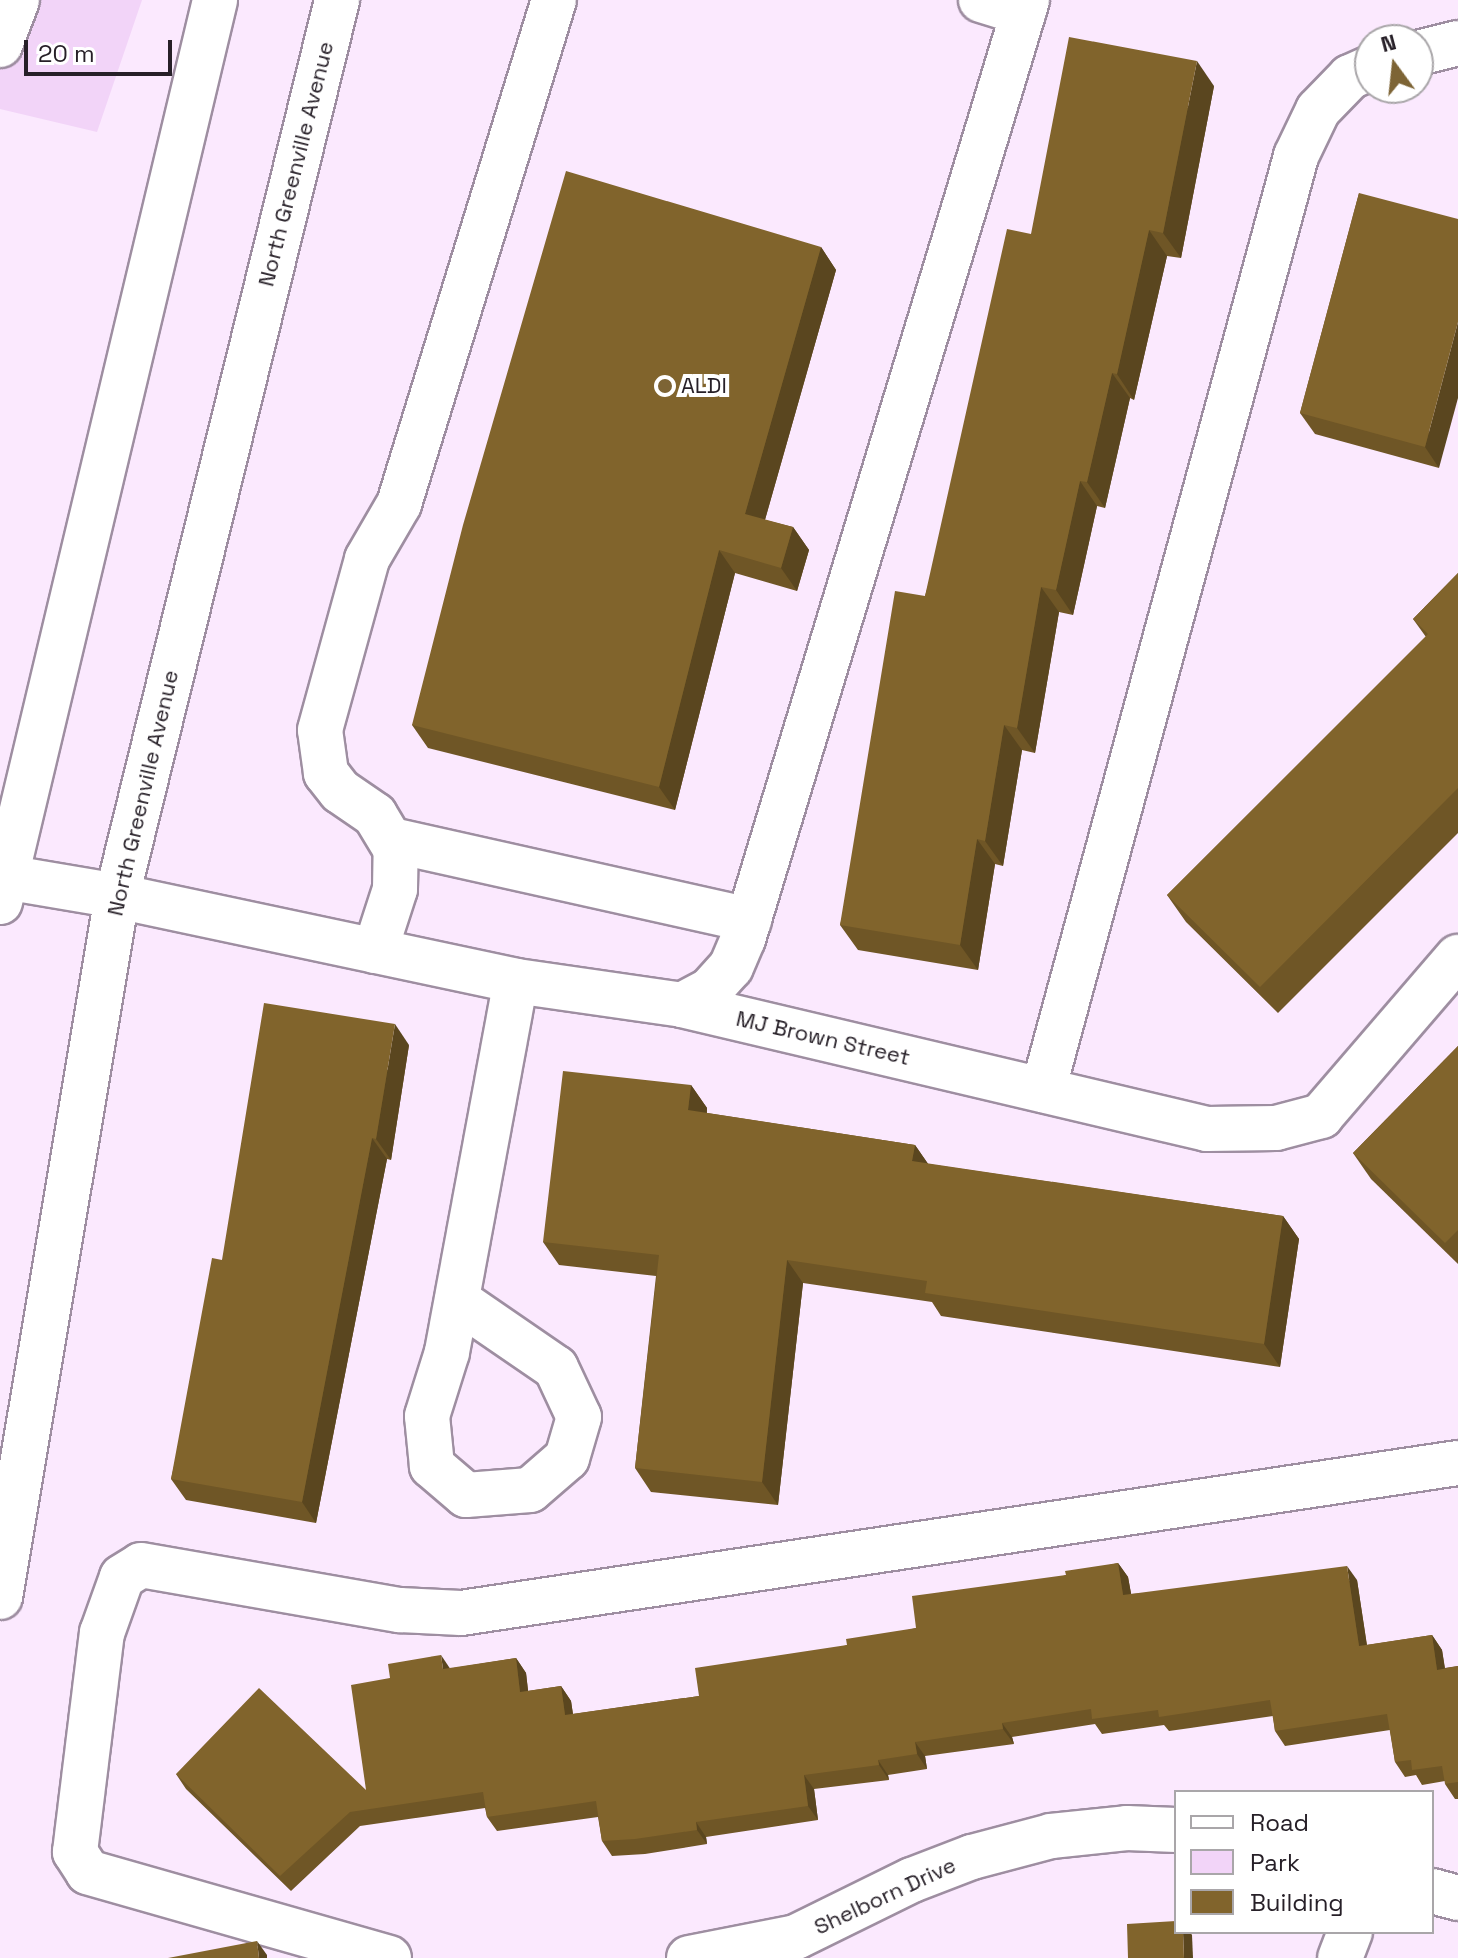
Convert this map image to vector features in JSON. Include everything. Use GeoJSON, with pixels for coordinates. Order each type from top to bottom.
{"type":"FeatureCollection","features":[{"type":"Feature","properties":{"kind":"main road"},"geometry":{"type":"LineString","coordinates":[[0,45],[17,0]]}},
{"type":"Feature","properties":{"kind":"main road"},"geometry":{"type":"LineString","coordinates":[[2,885],[215,0]]}},
{"type":"Feature","properties":{"kind":"main road","name":"North Greenville Avenue"},"geometry":{"type":"LineString","coordinates":[[0,1597],[117,896],[337,0]]}},
{"type":"Feature","properties":{"kind":"main road"},"geometry":{"type":"LineString","coordinates":[[375,951],[398,870],[392,840],[375,815],[340,791],[326,773],[320,730],[367,559],[399,504],[554,0]]}},
{"type":"Feature","properties":{"kind":"main road"},"geometry":{"type":"LineString","coordinates":[[682,1005],[710,990],[731,967],[749,920],[1025,6],[981,0]]}},
{"type":"Feature","properties":{"kind":"main road"},"geometry":{"type":"LineString","coordinates":[[1434,49],[1458,43]]}},
{"type":"Feature","properties":{"kind":"main road"},"geometry":{"type":"LineString","coordinates":[[1043,1090],[1296,156],[1318,110],[1354,75]]}},
{"type":"Feature","properties":{"kind":"main road"},"geometry":{"type":"LineString","coordinates":[[392,840],[749,920]]}},
{"type":"Feature","properties":{"kind":"main road","name":"MJ Brown Street"},"geometry":{"type":"LineString","coordinates":[[2,885],[117,896],[516,981],[682,1005],[1207,1129],[1276,1128],[1321,1116],[1458,957]]}},
{"type":"Feature","properties":{"kind":"main road"},"geometry":{"type":"LineString","coordinates":[[457,1300],[516,981]]}},
{"type":"Feature","properties":{"kind":"main road"},"geometry":{"type":"LineString","coordinates":[[389,1958],[88,1872],[75,1852],[102,1633],[122,1577],[141,1565],[400,1610],[461,1613],[1458,1463]]}},
{"type":"Feature","properties":{"kind":"main road","name":"Shelborn Drive"},"geometry":{"type":"LineString","coordinates":[[689,1958],[796,1937],[912,1880],[972,1857],[1051,1836],[1127,1828],[1174,1830]]}},
{"type":"Feature","properties":{"kind":"main road"},"geometry":{"type":"LineString","coordinates":[[1434,1892],[1458,1898]]}},
{"type":"Feature","properties":{"kind":"main road"},"geometry":{"type":"LineString","coordinates":[[1340,1958],[1349,1934]]}},
{"type":"Feature","properties":{"kind":"green space"},"geometry":{"type":"Polygon","coordinates":[[[0,0],[142,0],[97,132],[0,109],[0,0]]]}},
{"type":"Feature","properties":{"kind":"building"},"geometry":{"type":"Polygon","coordinates":[[[1069,37],[1197,61],[1163,233],[1149,230],[1117,374],[1112,373],[1087,482],[1080,481],[1056,590],[1041,587],[1017,728],[1004,725],[985,841],[977,839],[960,945],[840,925],[895,591],[925,596],[1007,229],[1031,234],[1069,37]]]}},
{"type":"Feature","properties":{"kind":"building"},"geometry":{"type":"Polygon","coordinates":[[[566,171],[821,247],[745,514],[793,527],[781,568],[719,550],[659,787],[412,725],[463,525],[566,171]]]}},
{"type":"Feature","properties":{"kind":"building"},"geometry":{"type":"Polygon","coordinates":[[[1359,193],[1458,219],[1458,322],[1425,447],[1300,413],[1359,193]]]}},
{"type":"Feature","properties":{"kind":"building"},"geometry":{"type":"Polygon","coordinates":[[[1458,573],[1458,788],[1260,987],[1167,895],[1428,634],[1413,619],[1458,573]]]}},
{"type":"Feature","properties":{"kind":"building"},"geometry":{"type":"Polygon","coordinates":[[[264,1003],[395,1024],[376,1139],[372,1138],[302,1502],[171,1479],[212,1258],[222,1260],[264,1003]]]}},
{"type":"Feature","properties":{"kind":"building"},"geometry":{"type":"Polygon","coordinates":[[[1458,1046],[1458,1230],[1445,1243],[1353,1153],[1458,1046]]]}},
{"type":"Feature","properties":{"kind":"building"},"geometry":{"type":"Polygon","coordinates":[[[563,1071],[691,1085],[688,1110],[915,1145],[912,1161],[1283,1216],[1264,1344],[925,1293],[927,1281],[787,1260],[762,1482],[635,1468],[659,1255],[543,1242],[563,1071]]]}},
{"type":"Feature","properties":{"kind":"building"},"geometry":{"type":"Polygon","coordinates":[[[1118,1563],[1123,1595],[1347,1566],[1359,1646],[1432,1635],[1437,1670],[1458,1666],[1458,1782],[1445,1784],[1442,1766],[1412,1770],[1411,1760],[1395,1762],[1387,1714],[1275,1731],[1270,1700],[1159,1717],[1158,1710],[1092,1719],[1091,1709],[1002,1723],[1003,1729],[915,1742],[917,1754],[878,1760],[879,1765],[804,1775],[808,1806],[696,1822],[697,1830],[635,1839],[602,1841],[596,1801],[487,1817],[483,1792],[350,1812],[280,1876],[176,1774],[259,1688],[366,1790],[351,1685],[390,1678],[388,1664],[441,1655],[443,1669],[516,1658],[520,1692],[561,1686],[565,1715],[699,1696],[695,1668],[847,1645],[846,1639],[916,1628],[912,1596],[1066,1575],[1065,1571],[1118,1563]]]}},
{"type":"Feature","properties":{"kind":"building"},"geometry":{"type":"Polygon","coordinates":[[[1174,1921],[1174,1934],[1183,1934],[1184,1958],[1128,1958],[1127,1924],[1174,1921]]]}},
{"type":"Feature","properties":{"kind":"building"},"geometry":{"type":"Polygon","coordinates":[[[257,1941],[259,1958],[168,1958],[257,1941]]]}},
{"type":"Feature","properties":{"kind":"place","name":"ALDI"},"geometry":{"type":"Point","coordinates":[665,386]}}]}
